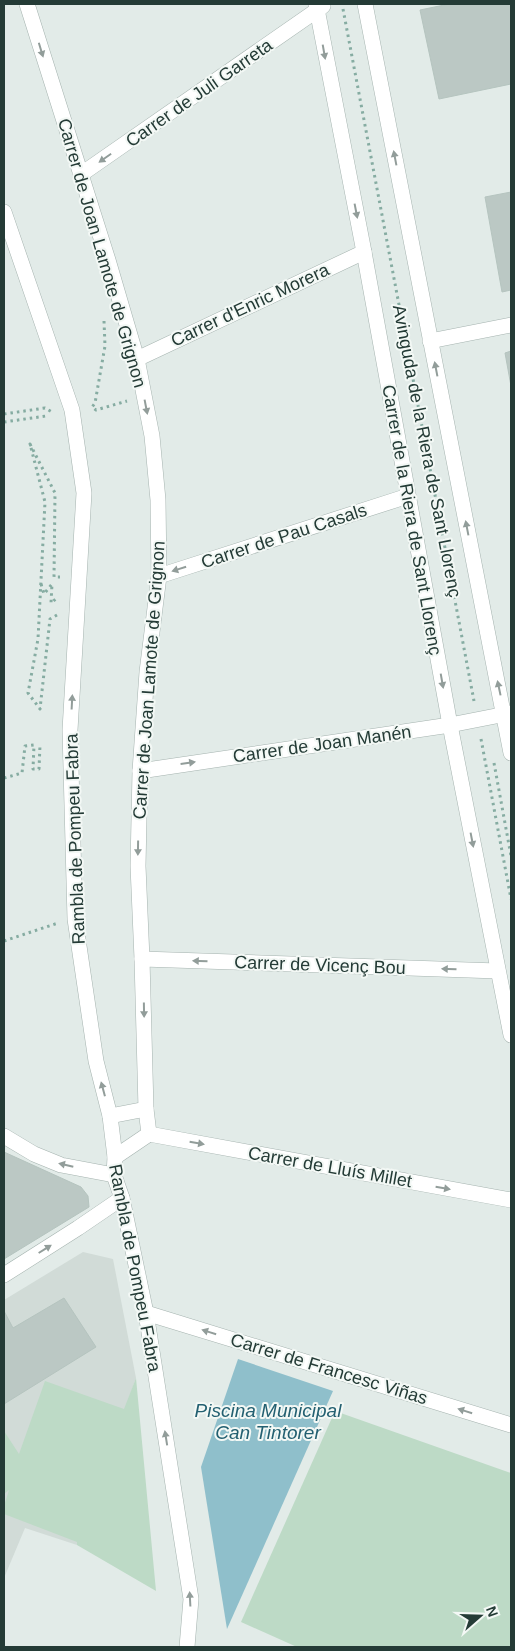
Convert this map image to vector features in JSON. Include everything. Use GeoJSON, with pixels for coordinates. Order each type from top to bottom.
{"type":"FeatureCollection","features":[{"type":"Feature","properties":{"kind":"street","name":"Carrer de Joan Lamote de Grignon"},"geometry":{"type":"LineString","coordinates":[[27,4],[108,260],[137,359],[152,436],[157,482],[159,576],[147,672],[140,771],[138,866],[146,1109],[149,1134]]}},
{"type":"Feature","properties":{"kind":"street","name":"Avinguda de la Riera de Sant Llorenç"},"geometry":{"type":"LineString","coordinates":[[365,4],[430,341],[508,714],[511,753]]}},
{"type":"Feature","properties":{"kind":"street","name":"Carrer de Juli Garreta"},"geometry":{"type":"LineString","coordinates":[[80,175],[320,6]]}},
{"type":"Feature","properties":{"kind":"street","name":"Carrer de la Riera de Sant Llorenç"},"geometry":{"type":"LineString","coordinates":[[320,6],[450,725],[511,1035]]}},
{"type":"Feature","properties":{"kind":"street","name":"Rambla de Pompeu Fabra"},"geometry":{"type":"LineString","coordinates":[[4,212],[72,410],[84,493],[70,730],[75,919],[96,1062],[110,1116],[114,1175],[122,1198],[146,1313],[191,1599],[187,1647]]}},
{"type":"Feature","properties":{"kind":"street","name":"Carrer d'Enric Morera"},"geometry":{"type":"LineString","coordinates":[[137,359],[364,252]]}},
{"type":"Feature","properties":{"kind":"street"},"geometry":{"type":"LineString","coordinates":[[430,341],[511,325]]}},
{"type":"Feature","properties":{"kind":"street","name":"Carrer de Pau Casals"},"geometry":{"type":"LineString","coordinates":[[159,576],[408,496]]}},
{"type":"Feature","properties":{"kind":"street","name":"Carrer de Joan Manén"},"geometry":{"type":"LineString","coordinates":[[140,771],[450,725],[508,714]]}},
{"type":"Feature","properties":{"kind":"street","name":"Carrer de Vicenç Bou"},"geometry":{"type":"LineString","coordinates":[[142,959],[498,971]]}},
{"type":"Feature","properties":{"kind":"street"},"geometry":{"type":"LineString","coordinates":[[110,1116],[146,1109]]}},
{"type":"Feature","properties":{"kind":"street"},"geometry":{"type":"LineString","coordinates":[[114,1157],[149,1134]]}},
{"type":"Feature","properties":{"kind":"street","name":"Carrer de Lluís Millet"},"geometry":{"type":"LineString","coordinates":[[149,1134],[511,1200]]}},
{"type":"Feature","properties":{"kind":"street"},"geometry":{"type":"LineString","coordinates":[[4,1136],[34,1154],[61,1165],[114,1175]]}},
{"type":"Feature","properties":{"kind":"street"},"geometry":{"type":"LineString","coordinates":[[4,1275],[122,1198]]}},
{"type":"Feature","properties":{"kind":"street","name":"Carrer de Francesc Viñas"},"geometry":{"type":"LineString","coordinates":[[146,1313],[511,1425]]}},
{"type":"Feature","properties":{"kind":"path","name":"Avinguda de la Riera de Sant Llorenç"},"geometry":{"type":"LineString","coordinates":[[342,4],[511,899]]}},
{"type":"Feature","properties":{"kind":"path"},"geometry":{"type":"LineString","coordinates":[[104,320],[104,346],[95,403],[92,408],[96,410],[135,398]]}},
{"type":"Feature","properties":{"kind":"path"},"geometry":{"type":"LineString","coordinates":[[4,414],[45,408]]}},
{"type":"Feature","properties":{"kind":"path"},"geometry":{"type":"LineString","coordinates":[[4,422],[46,416]]}},
{"type":"Feature","properties":{"kind":"path"},"geometry":{"type":"LineString","coordinates":[[57,615],[50,619],[40,709],[28,694],[38,639],[45,502],[30,444],[55,493],[54,577],[60,577]]}},
{"type":"Feature","properties":{"kind":"path"},"geometry":{"type":"LineString","coordinates":[[40,581],[44,594],[52,584],[51,603],[58,596]]}},
{"type":"Feature","properties":{"kind":"path"},"geometry":{"type":"LineString","coordinates":[[4,778],[22,774],[25,746],[34,745],[33,769],[39,770],[40,745]]}},
{"type":"Feature","properties":{"kind":"path"},"geometry":{"type":"LineString","coordinates":[[4,941],[51,925]]}},
{"type":"Feature","properties":{"kind":"shaded area"},"geometry":{"type":"Polygon","coordinates":[[[83,1252],[113,1259],[136,1378],[77,1545],[25,1528],[4,1578],[4,1300],[83,1252]]]}},
{"type":"Feature","properties":{"kind":"green space"},"geometry":{"type":"Polygon","coordinates":[[[136,1378],[156,1591],[77,1545],[77,1542],[4,1514],[4,1506],[9,1490],[4,1494],[4,1431],[19,1454],[45,1381],[124,1409],[136,1378]]]}},
{"type":"Feature","properties":{"kind":"green space"},"geometry":{"type":"Polygon","coordinates":[[[335,1411],[511,1473],[511,1647],[297,1647],[241,1622],[335,1411]]]}},
{"type":"Feature","properties":{"kind":"water","name":"Piscina Municipal Can Tintorer"},"geometry":{"type":"Polygon","coordinates":[[[238,1359],[333,1391],[227,1629],[201,1467],[238,1359]]]}},
{"type":"Feature","properties":{"kind":"building"},"geometry":{"type":"Polygon","coordinates":[[[449,4],[511,4],[511,84],[439,99],[420,10],[449,4]]]}},
{"type":"Feature","properties":{"kind":"building"},"geometry":{"type":"Polygon","coordinates":[[[511,192],[511,290],[502,292],[485,197],[511,192]]]}},
{"type":"Feature","properties":{"kind":"building"},"geometry":{"type":"Polygon","coordinates":[[[511,351],[511,386],[505,353],[511,351]]]}},
{"type":"Feature","properties":{"kind":"building"},"geometry":{"type":"Polygon","coordinates":[[[4,1152],[81,1187],[88,1196],[89,1207],[4,1259],[4,1152]]]}},
{"type":"Feature","properties":{"kind":"building"},"geometry":{"type":"Polygon","coordinates":[[[64,1298],[96,1347],[4,1404],[4,1311],[13,1328],[64,1298]]]}}]}
